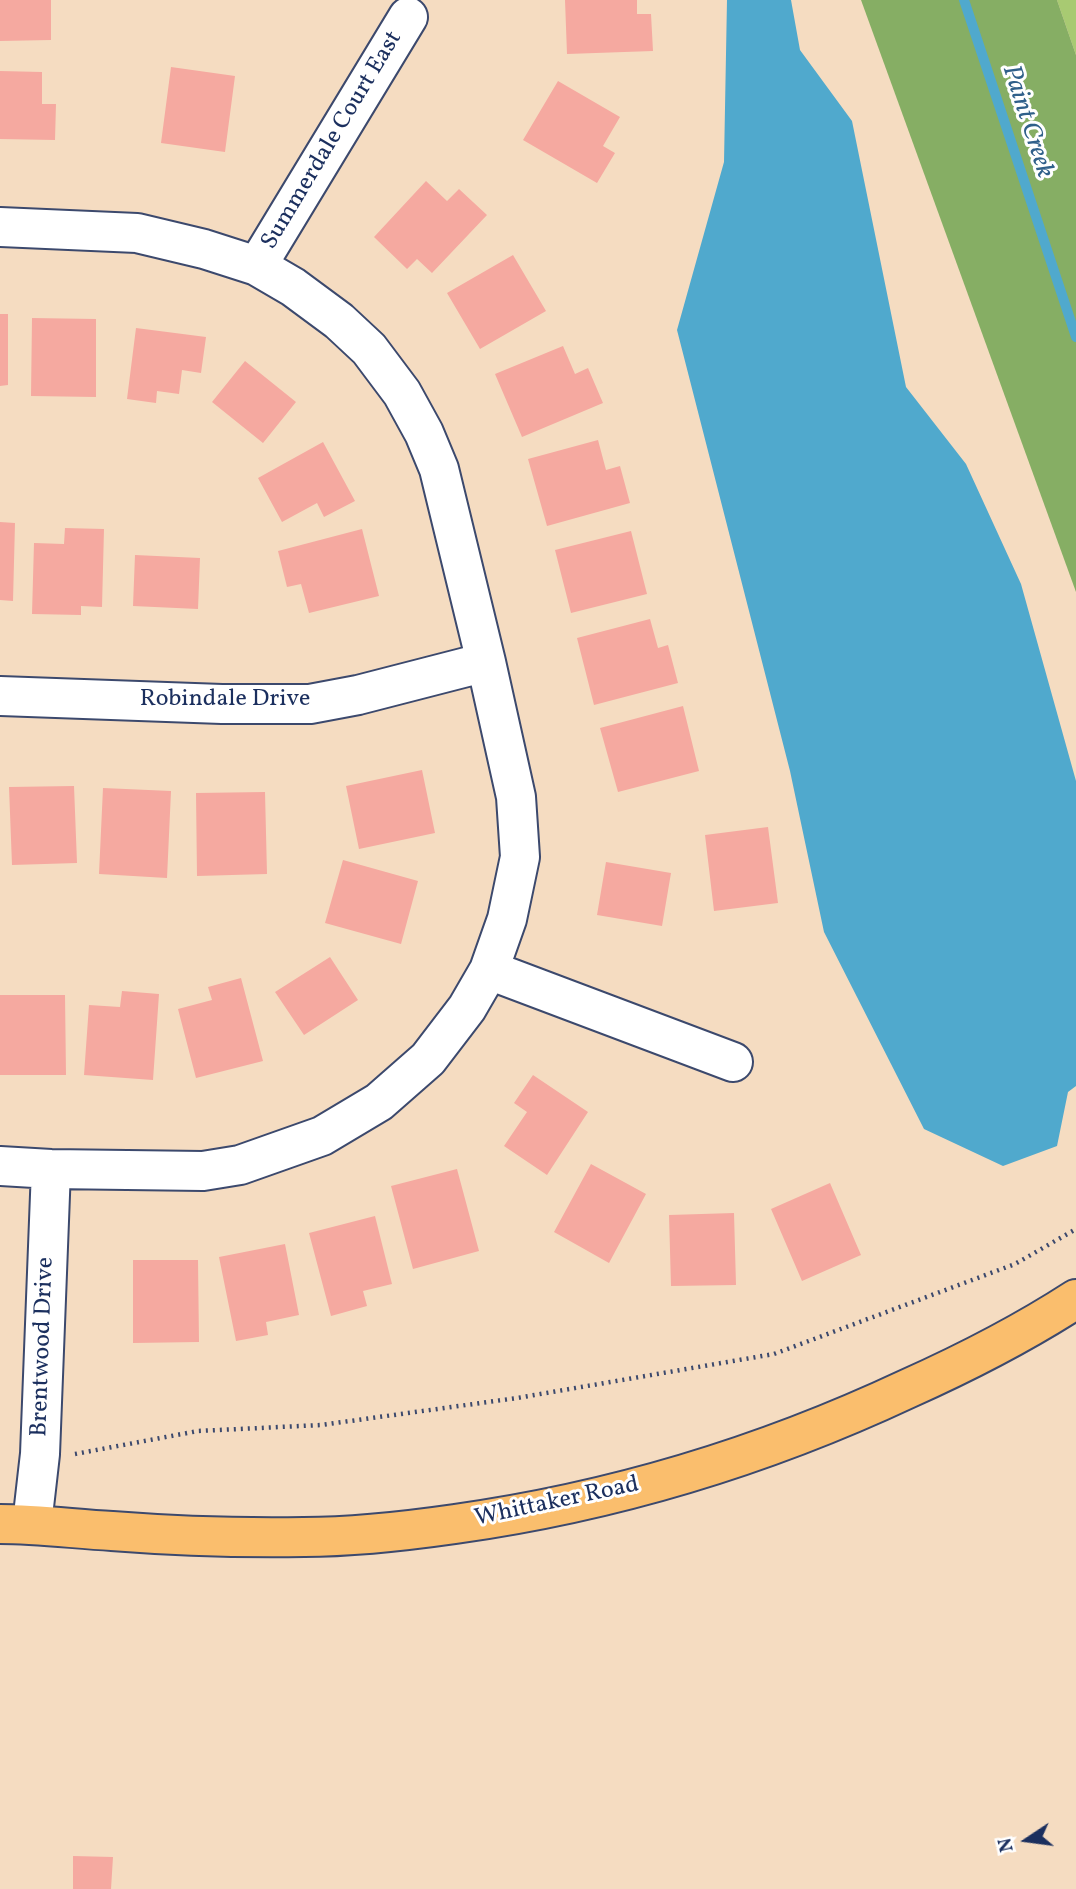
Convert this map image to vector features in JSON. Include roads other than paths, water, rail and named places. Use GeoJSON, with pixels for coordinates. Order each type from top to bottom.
{"type":"FeatureCollection","features":[{"type":"Feature","properties":{"kind":"main road","name":"Whittaker Road"},"geometry":{"type":"LineString","coordinates":[[16,1524],[166,1534],[306,1537],[408,1530],[518,1515],[630,1490],[788,1441],[965,1363],[1076,1299]]}},
{"type":"Feature","properties":{"kind":"street","name":"Summerdale Court East"},"geometry":{"type":"LineString","coordinates":[[257,265],[408,17]]}},
{"type":"Feature","properties":{"kind":"street"},"geometry":{"type":"LineString","coordinates":[[0,227],[137,233],[257,265],[293,286],[339,321],[369,349],[402,393],[424,433],[439,469],[516,797],[520,857],[507,919],[489,970],[467,1007],[428,1059],[379,1102],[322,1136],[240,1165],[203,1171],[51,1170],[0,1166]]}},
{"type":"Feature","properties":{"kind":"street","name":"Robindale Drive"},"geometry":{"type":"LineString","coordinates":[[0,696],[222,704],[310,704],[358,695],[486,662]]}},
{"type":"Feature","properties":{"kind":"street"},"geometry":{"type":"LineString","coordinates":[[489,970],[733,1062]]}},
{"type":"Feature","properties":{"kind":"street","name":"Brentwood Drive"},"geometry":{"type":"LineString","coordinates":[[16,1524],[40,1454],[51,1170]]}},
{"type":"Feature","properties":{"kind":"water"},"geometry":{"type":"Polygon","coordinates":[[[727,0],[791,0],[800,50],[852,121],[906,387],[966,464],[1021,584],[1076,781],[1076,1086],[1068,1092],[1057,1146],[1003,1166],[924,1129],[824,932],[790,771],[677,330],[724,162],[727,0]]]}},
{"type":"Feature","properties":{"kind":"waterway","name":"Paint Creek"},"geometry":{"type":"LineString","coordinates":[[964,0],[1076,337]]}}]}
